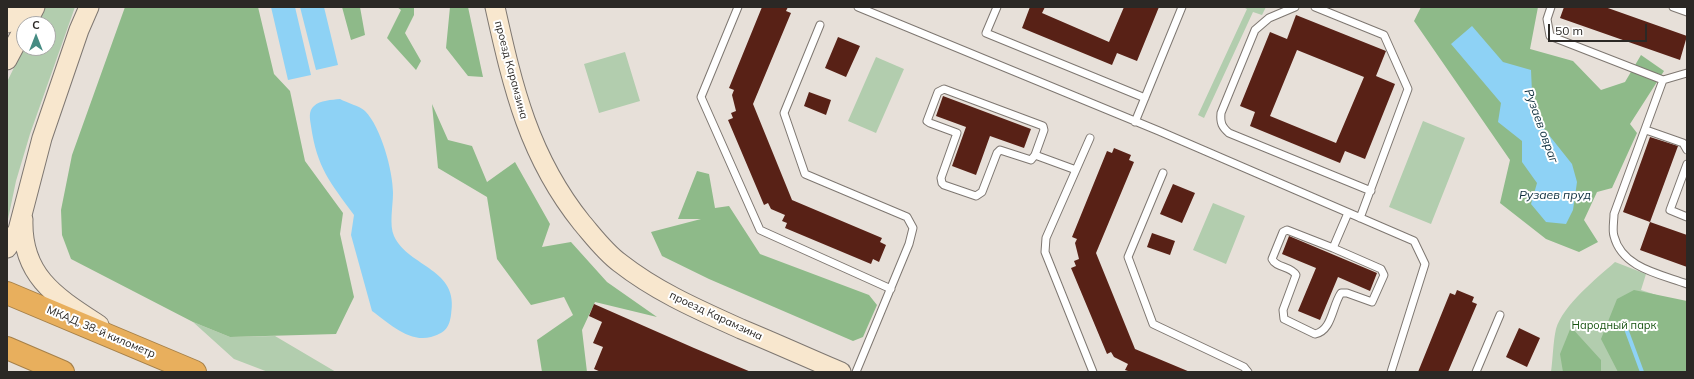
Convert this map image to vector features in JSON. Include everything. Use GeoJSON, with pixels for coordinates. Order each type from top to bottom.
{"type":"FeatureCollection","features":[{"type":"Feature","properties":{"kind":"highway","name":"МКАД, 38-й километр"},"geometry":{"type":"LineString","coordinates":[[7,292],[195,372]]}},
{"type":"Feature","properties":{"kind":"highway"},"geometry":{"type":"LineString","coordinates":[[7,348],[63,372]]}},
{"type":"Feature","properties":{"kind":"main road"},"geometry":{"type":"LineString","coordinates":[[7,24],[16,7]]}},
{"type":"Feature","properties":{"kind":"main road"},"geometry":{"type":"LineString","coordinates":[[31,16],[36,7]]}},
{"type":"Feature","properties":{"kind":"main road"},"geometry":{"type":"LineString","coordinates":[[79,30],[84,7]]}},
{"type":"Feature","properties":{"kind":"main road"},"geometry":{"type":"LineString","coordinates":[[7,248],[18,230],[24,212],[42,138],[79,30],[89,7]]}},
{"type":"Feature","properties":{"kind":"main road","name":"проезд Карамзина"},"geometry":{"type":"LineString","coordinates":[[495,7],[509,69],[526,126],[546,170],[562,196],[596,240],[618,262],[648,283],[688,306],[841,372]]}},
{"type":"Feature","properties":{"kind":"main road"},"geometry":{"type":"LineString","coordinates":[[7,60],[16,43]]}},
{"type":"Feature","properties":{"kind":"main road"},"geometry":{"type":"LineString","coordinates":[[24,212],[23,229],[26,249],[33,268],[44,284],[61,300],[127,343]]}},
{"type":"Feature","properties":{"kind":"lane"},"geometry":{"type":"LineString","coordinates":[[738,7],[701,97],[760,230],[891,289]]}},
{"type":"Feature","properties":{"kind":"lane"},"geometry":{"type":"LineString","coordinates":[[858,7],[1135,122],[1414,241],[1425,264],[1391,372]]}},
{"type":"Feature","properties":{"kind":"lane"},"geometry":{"type":"LineString","coordinates":[[997,7],[986,33],[1144,98]]}},
{"type":"Feature","properties":{"kind":"lane"},"geometry":{"type":"LineString","coordinates":[[1135,122],[1182,7]]}},
{"type":"Feature","properties":{"kind":"lane"},"geometry":{"type":"LineString","coordinates":[[1295,7],[1270,18],[1255,30],[1221,114],[1220,121],[1223,128],[1229,133],[1370,191]]}},
{"type":"Feature","properties":{"kind":"lane"},"geometry":{"type":"LineString","coordinates":[[1315,7],[1384,35],[1408,89],[1360,218]]}},
{"type":"Feature","properties":{"kind":"lane"},"geometry":{"type":"LineString","coordinates":[[1551,7],[1547,18],[1550,36],[1663,80],[1687,73]]}},
{"type":"Feature","properties":{"kind":"lane"},"geometry":{"type":"LineString","coordinates":[[1673,7],[1687,12]]}},
{"type":"Feature","properties":{"kind":"lane"},"geometry":{"type":"LineString","coordinates":[[820,25],[784,113],[805,174],[907,217],[912,223],[912,236],[856,372]]}},
{"type":"Feature","properties":{"kind":"lane"},"geometry":{"type":"LineString","coordinates":[[1663,80],[1646,130],[1614,214],[1614,235],[1620,253],[1637,266],[1687,284]]}},
{"type":"Feature","properties":{"kind":"lane"},"geometry":{"type":"LineString","coordinates":[[944,89],[1043,126],[1044,130],[1035,155],[1031,160],[1000,150],[996,153],[982,192],[976,196],[944,185],[941,178],[957,134],[927,121],[938,92],[944,89]]}},
{"type":"Feature","properties":{"kind":"lane"},"geometry":{"type":"LineString","coordinates":[[1646,130],[1683,143],[1687,150]]}},
{"type":"Feature","properties":{"kind":"lane"},"geometry":{"type":"LineString","coordinates":[[1090,138],[1046,238],[1045,252],[1086,359],[1093,372]]}},
{"type":"Feature","properties":{"kind":"lane"},"geometry":{"type":"LineString","coordinates":[[1035,155],[1076,170]]}},
{"type":"Feature","properties":{"kind":"lane"},"geometry":{"type":"LineString","coordinates":[[1687,164],[1670,210],[1687,217]]}},
{"type":"Feature","properties":{"kind":"lane"},"geometry":{"type":"LineString","coordinates":[[1163,173],[1128,257],[1153,324],[1244,367],[1248,372]]}},
{"type":"Feature","properties":{"kind":"lane"},"geometry":{"type":"LineString","coordinates":[[1333,248],[1348,213]]}},
{"type":"Feature","properties":{"kind":"lane"},"geometry":{"type":"LineString","coordinates":[[1287,230],[1333,248],[1381,269],[1384,275],[1372,302],[1347,293],[1341,293],[1326,328],[1320,333],[1315,334],[1284,319],[1283,310],[1296,275],[1293,271],[1275,263],[1272,259],[1283,232],[1287,230]]}},
{"type":"Feature","properties":{"kind":"lane"},"geometry":{"type":"LineString","coordinates":[[1476,372],[1500,316]]}},
{"type":"Feature","properties":{"kind":"green space"},"geometry":{"type":"Polygon","coordinates":[[[46,7],[75,7],[30,134],[16,181],[7,224],[7,82],[20,56],[56,56],[56,16],[41,16],[46,7]]]}},
{"type":"Feature","properties":{"kind":"green space"},"geometry":{"type":"Polygon","coordinates":[[[125,7],[258,7],[274,74],[290,91],[305,161],[343,213],[340,234],[354,297],[336,334],[230,337],[193,322],[71,259],[62,235],[61,210],[72,155],[125,7]]]}},
{"type":"Feature","properties":{"kind":"green space"},"geometry":{"type":"Polygon","coordinates":[[[342,7],[360,7],[365,35],[351,40],[342,7]]]}},
{"type":"Feature","properties":{"kind":"green space"},"geometry":{"type":"Polygon","coordinates":[[[397,7],[414,7],[414,15],[405,33],[421,61],[416,70],[387,38],[401,10],[397,7]]]}},
{"type":"Feature","properties":{"kind":"green space"},"geometry":{"type":"Polygon","coordinates":[[[450,7],[468,7],[483,77],[468,76],[446,48],[450,7]]]}},
{"type":"Feature","properties":{"kind":"green space"},"geometry":{"type":"Polygon","coordinates":[[[1243,7],[1266,7],[1262,15],[1253,12],[1204,118],[1198,115],[1247,9],[1243,7]]]}},
{"type":"Feature","properties":{"kind":"green space"},"geometry":{"type":"Polygon","coordinates":[[[1421,7],[1538,7],[1530,49],[1573,61],[1601,90],[1625,82],[1641,55],[1664,71],[1630,124],[1637,133],[1612,188],[1597,192],[1584,220],[1598,242],[1579,252],[1546,239],[1500,203],[1510,160],[1414,21],[1421,7]]]}},
{"type":"Feature","properties":{"kind":"green space"},"geometry":{"type":"Polygon","coordinates":[[[625,52],[640,101],[599,113],[584,64],[625,52]]]}},
{"type":"Feature","properties":{"kind":"green space"},"geometry":{"type":"Polygon","coordinates":[[[876,57],[904,69],[876,133],[848,121],[876,57]]]}},
{"type":"Feature","properties":{"kind":"green space"},"geometry":{"type":"Polygon","coordinates":[[[432,104],[448,140],[472,146],[487,182],[515,162],[550,224],[542,247],[571,242],[607,282],[657,317],[595,302],[582,330],[587,372],[542,372],[537,340],[573,315],[564,297],[531,305],[497,259],[487,197],[438,168],[432,104]]]}},
{"type":"Feature","properties":{"kind":"green space"},"geometry":{"type":"Polygon","coordinates":[[[1423,121],[1465,138],[1431,224],[1389,207],[1423,121]]]}},
{"type":"Feature","properties":{"kind":"green space"},"geometry":{"type":"Polygon","coordinates":[[[697,171],[709,174],[715,208],[729,206],[760,254],[869,295],[877,305],[863,337],[853,341],[709,279],[662,256],[651,232],[701,219],[678,219],[697,171]]]}},
{"type":"Feature","properties":{"kind":"green space"},"geometry":{"type":"Polygon","coordinates":[[[1213,203],[1245,216],[1226,264],[1193,250],[1213,203]]]}},
{"type":"Feature","properties":{"kind":"green space","name":"Народный парк"},"geometry":{"type":"Polygon","coordinates":[[[1615,262],[1646,274],[1641,290],[1687,305],[1687,372],[1551,372],[1555,334],[1560,320],[1581,292],[1615,262]]]}},
{"type":"Feature","properties":{"kind":"green space"},"geometry":{"type":"Polygon","coordinates":[[[1634,290],[1687,301],[1687,372],[1618,372],[1601,339],[1617,299],[1634,290]]]}},
{"type":"Feature","properties":{"kind":"green space"},"geometry":{"type":"Polygon","coordinates":[[[193,322],[230,337],[275,336],[336,372],[268,372],[234,359],[193,322]]]}},
{"type":"Feature","properties":{"kind":"green space"},"geometry":{"type":"Polygon","coordinates":[[[1571,327],[1601,360],[1601,372],[1563,372],[1560,354],[1571,327]]]}},
{"type":"Feature","properties":{"kind":"water"},"geometry":{"type":"Polygon","coordinates":[[[271,7],[295,7],[311,75],[288,80],[271,7]]]}},
{"type":"Feature","properties":{"kind":"water"},"geometry":{"type":"Polygon","coordinates":[[[300,7],[324,7],[338,65],[316,70],[300,7]]]}},
{"type":"Feature","properties":{"kind":"water","name":"Рузаев пруд"},"geometry":{"type":"Polygon","coordinates":[[[1472,26],[1503,62],[1531,70],[1533,115],[1572,164],[1577,182],[1573,210],[1566,224],[1546,222],[1531,204],[1537,183],[1522,162],[1522,141],[1498,122],[1501,103],[1451,44],[1472,26]]]}},
{"type":"Feature","properties":{"kind":"water"},"geometry":{"type":"Polygon","coordinates":[[[340,99],[365,111],[371,118],[381,138],[391,173],[393,193],[391,221],[394,236],[401,247],[432,270],[448,287],[452,299],[449,324],[443,332],[431,337],[423,338],[407,335],[372,311],[351,235],[354,215],[331,183],[321,164],[314,141],[310,118],[312,108],[317,104],[323,101],[340,99]]]}},
{"type":"Feature","properties":{"kind":"building"},"geometry":{"type":"Polygon","coordinates":[[[762,7],[788,7],[786,11],[791,13],[753,104],[792,200],[882,238],[880,242],[886,245],[879,262],[873,259],[871,264],[785,228],[787,223],[782,221],[785,215],[771,209],[768,203],[764,205],[728,120],[733,118],[731,113],[736,111],[732,95],[734,90],[729,88],[762,7]]]}},
{"type":"Feature","properties":{"kind":"building"},"geometry":{"type":"Polygon","coordinates":[[[1030,7],[1045,7],[1042,13],[1109,42],[1124,7],[1159,7],[1137,61],[1117,53],[1112,65],[1022,28],[1030,7]]]}},
{"type":"Feature","properties":{"kind":"building"},"geometry":{"type":"Polygon","coordinates":[[[1564,7],[1605,7],[1687,36],[1680,60],[1560,18],[1564,7]]]}},
{"type":"Feature","properties":{"kind":"building"},"geometry":{"type":"Polygon","coordinates":[[[1296,15],[1386,51],[1376,76],[1395,84],[1365,159],[1345,151],[1340,163],[1250,126],[1255,112],[1240,106],[1270,32],[1287,39],[1296,15]],[[1297,50],[1270,116],[1336,143],[1364,77],[1297,50]]]}},
{"type":"Feature","properties":{"kind":"building"},"geometry":{"type":"Polygon","coordinates":[[[838,37],[860,46],[846,77],[825,68],[838,37]]]}},
{"type":"Feature","properties":{"kind":"building"},"geometry":{"type":"Polygon","coordinates":[[[809,92],[831,100],[826,115],[804,106],[809,92]]]}},
{"type":"Feature","properties":{"kind":"building"},"geometry":{"type":"Polygon","coordinates":[[[943,96],[1031,129],[1024,148],[990,136],[976,175],[952,166],[966,127],[936,116],[943,96]]]}},
{"type":"Feature","properties":{"kind":"building"},"geometry":{"type":"Polygon","coordinates":[[[1650,137],[1678,146],[1650,222],[1623,212],[1650,137]]]}},
{"type":"Feature","properties":{"kind":"building"},"geometry":{"type":"Polygon","coordinates":[[[1114,148],[1131,155],[1129,160],[1134,162],[1096,253],[1135,349],[1190,372],[1131,372],[1125,370],[1128,364],[1114,357],[1111,352],[1107,354],[1071,268],[1076,266],[1074,261],[1079,259],[1075,243],[1077,239],[1072,237],[1107,151],[1112,153],[1114,148]]]}},
{"type":"Feature","properties":{"kind":"building"},"geometry":{"type":"Polygon","coordinates":[[[1173,184],[1195,193],[1182,223],[1160,214],[1173,184]]]}},
{"type":"Feature","properties":{"kind":"building"},"geometry":{"type":"Polygon","coordinates":[[[1650,222],[1687,235],[1687,267],[1640,250],[1650,222]]]}},
{"type":"Feature","properties":{"kind":"building"},"geometry":{"type":"Polygon","coordinates":[[[1152,233],[1175,241],[1170,255],[1147,247],[1152,233]]]}},
{"type":"Feature","properties":{"kind":"building"},"geometry":{"type":"Polygon","coordinates":[[[1289,236],[1377,273],[1370,291],[1338,277],[1320,320],[1298,311],[1316,268],[1282,254],[1289,236]]]}},
{"type":"Feature","properties":{"kind":"building"},"geometry":{"type":"Polygon","coordinates":[[[1457,290],[1474,297],[1472,302],[1477,304],[1448,372],[1418,372],[1450,293],[1455,295],[1457,290]]]}},
{"type":"Feature","properties":{"kind":"building"},"geometry":{"type":"Polygon","coordinates":[[[594,304],[751,372],[601,372],[594,369],[603,347],[593,343],[602,322],[589,316],[594,304]]]}},
{"type":"Feature","properties":{"kind":"building"},"geometry":{"type":"Polygon","coordinates":[[[1519,328],[1540,338],[1527,367],[1506,357],[1519,328]]]}},
{"type":"Feature","properties":{"kind":"waterway","name":"Рузаев овраг"},"geometry":{"type":"LineString","coordinates":[[1625,326],[1642,372]]}}]}
